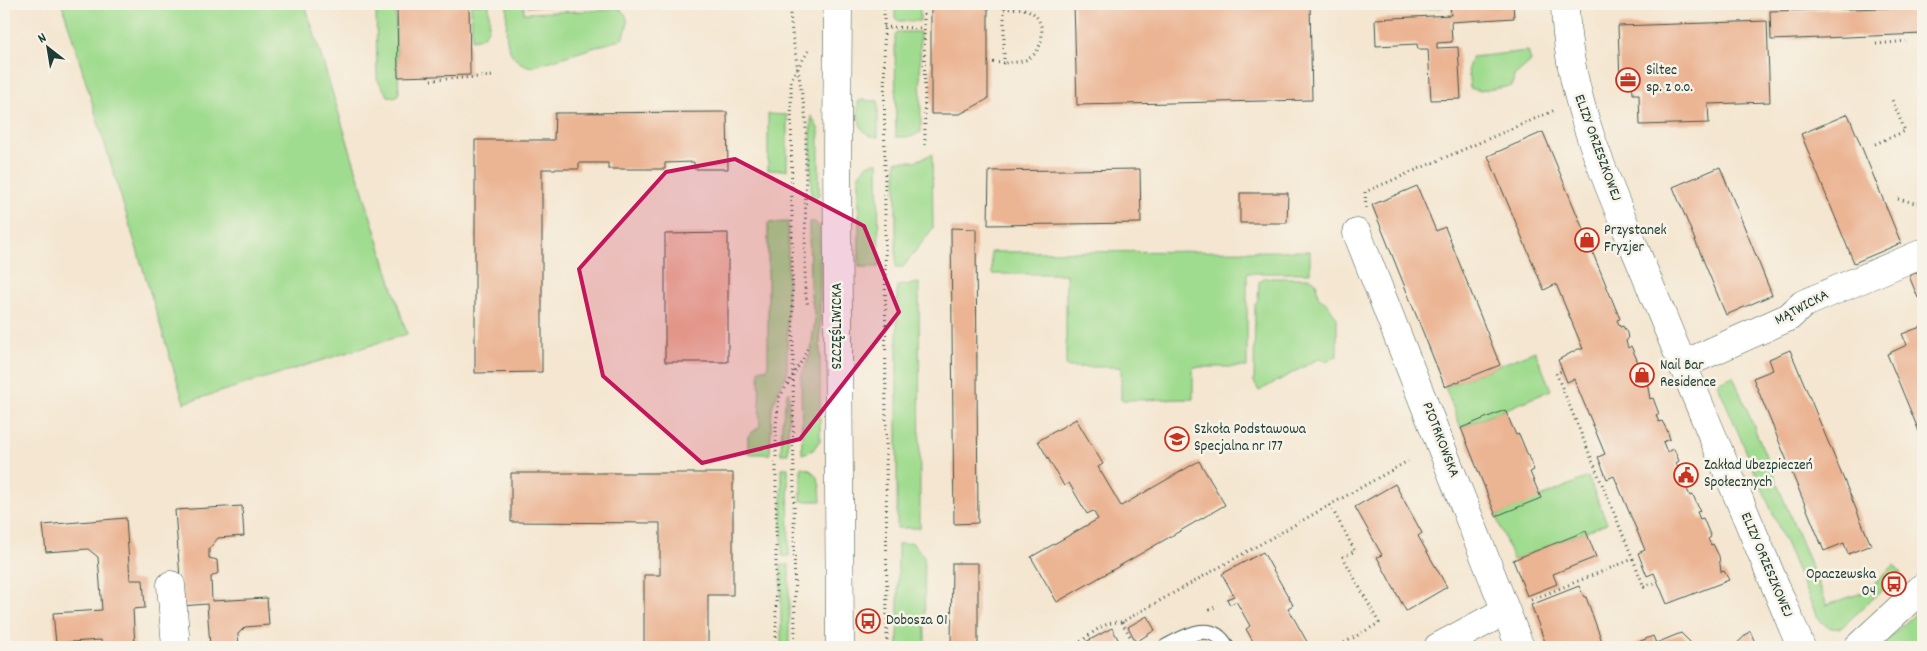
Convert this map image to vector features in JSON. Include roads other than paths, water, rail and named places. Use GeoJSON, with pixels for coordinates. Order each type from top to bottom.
{"type":"FeatureCollection","features":[{"type":"Feature","properties":{"kind":"street","name":"SZCZĘŚLIWICKA"},"geometry":{"type":"LineString","coordinates":[[838,4],[836,151],[840,647]]}},
{"type":"Feature","properties":{"kind":"street","name":"ELIZY ORZESZKOWEJ"},"geometry":{"type":"LineString","coordinates":[[1565,4],[1566,40],[1578,102],[1606,178],[1682,365],[1801,647]]}},
{"type":"Feature","properties":{"kind":"street","name":"PIOTRKOWSKA"},"geometry":{"type":"LineString","coordinates":[[1361,221],[1430,413],[1517,606],[1520,647]]}},
{"type":"Feature","properties":{"kind":"street","name":"MĄTWICKA"},"geometry":{"type":"LineString","coordinates":[[1682,365],[1789,317],[1803,304],[1923,253]]}},
{"type":"Feature","properties":{"kind":"street"},"geometry":{"type":"LineString","coordinates":[[171,585],[176,647]]}},
{"type":"Feature","properties":{"kind":"street"},"geometry":{"type":"LineString","coordinates":[[1858,647],[1923,587]]}},
{"type":"Feature","properties":{"kind":"street"},"geometry":{"type":"LineString","coordinates":[[1438,647],[1517,606]]}},
{"type":"Feature","properties":{"kind":"lane"},"geometry":{"type":"LineString","coordinates":[[1164,647],[1186,636],[1212,632],[1219,635],[1227,647]]}},
{"type":"Feature","properties":{"kind":"place","name":"Siltec sp. z o.o."},"geometry":{"type":"Point","coordinates":[1628,80]}},
{"type":"Feature","properties":{"kind":"place","name":"Przystanek Fryzjer"},"geometry":{"type":"Point","coordinates":[1587,240]}},
{"type":"Feature","properties":{"kind":"place","name":"Nail Bar Residence"},"geometry":{"type":"Point","coordinates":[1642,375]}},
{"type":"Feature","properties":{"kind":"place","name":"Szkoła Podstawowa Specjalna nr 177"},"geometry":{"type":"Point","coordinates":[1177,439]}},
{"type":"Feature","properties":{"kind":"place","name":"Zakład Ubezpieczeń Społecznych"},"geometry":{"type":"Point","coordinates":[1686,475]}},
{"type":"Feature","properties":{"kind":"place","name":"Opaczewska 04"},"geometry":{"type":"Point","coordinates":[1894,584]}},
{"type":"Feature","properties":{"kind":"place","name":"Dobosza 01"},"geometry":{"type":"Point","coordinates":[868,621]}}]}
